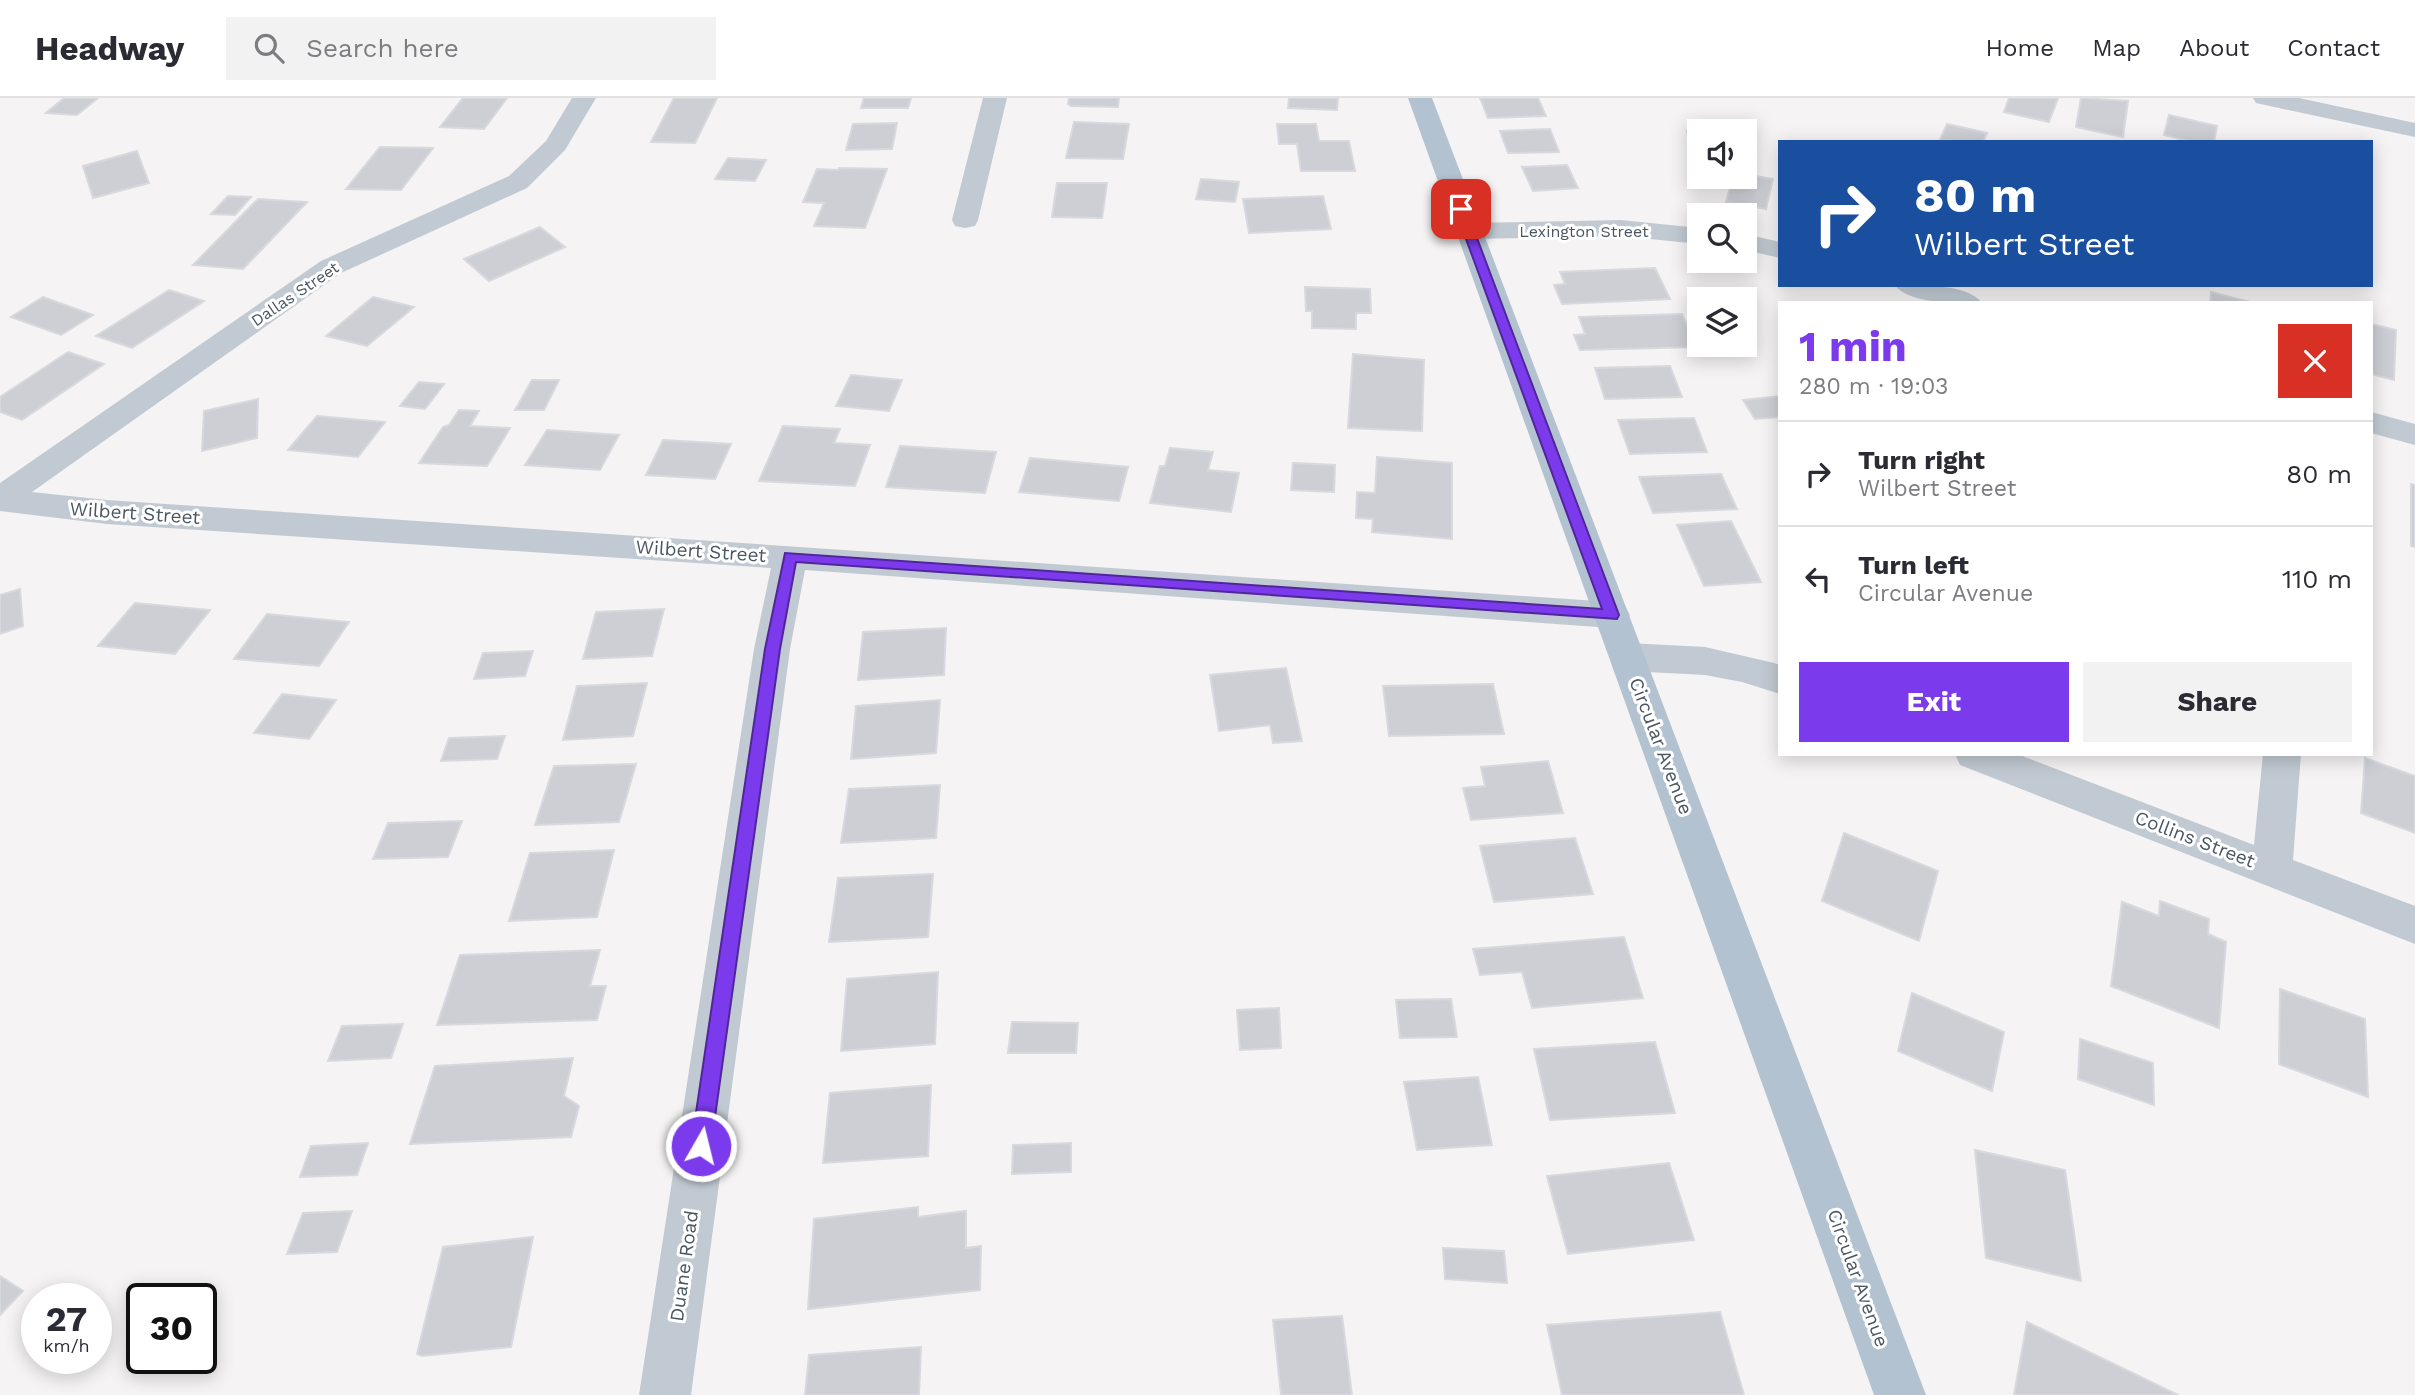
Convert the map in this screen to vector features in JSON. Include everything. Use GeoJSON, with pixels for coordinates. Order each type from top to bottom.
{"type":"FeatureCollection","features":[{"type":"Feature","properties":{"kind":"main road","name":"Circular Avenue"},"geometry":{"type":"LineString","coordinates":[[1420,98],[1900,1395]]}},
{"type":"Feature","properties":{"kind":"street","name":"Dallas Street"},"geometry":{"type":"LineString","coordinates":[[0,500],[331,267],[518,182],[556,145],[584,98]]}},
{"type":"Feature","properties":{"kind":"street"},"geometry":{"type":"LineString","coordinates":[[965,220],[995,98]]}},
{"type":"Feature","properties":{"kind":"street"},"geometry":{"type":"LineString","coordinates":[[2265,98],[2415,130]]}},
{"type":"Feature","properties":{"kind":"street","name":"Lexington Street"},"geometry":{"type":"LineString","coordinates":[[1469,231],[1620,228],[1687,235]]}},
{"type":"Feature","properties":{"kind":"street"},"geometry":{"type":"LineString","coordinates":[[1757,245],[1778,250]]}},
{"type":"Feature","properties":{"kind":"street"},"geometry":{"type":"LineString","coordinates":[[1916,287],[1961,301]]}},
{"type":"Feature","properties":{"kind":"street"},"geometry":{"type":"LineString","coordinates":[[2373,423],[2415,435]]}},
{"type":"Feature","properties":{"kind":"street","name":"Wilbert Street"},"geometry":{"type":"LineString","coordinates":[[0,500],[107,512],[790,556],[1612,615]]}},
{"type":"Feature","properties":{"kind":"street","name":"Duane Road"},"geometry":{"type":"LineString","coordinates":[[665,1395],[772,649],[790,556]]}},
{"type":"Feature","properties":{"kind":"street"},"geometry":{"type":"LineString","coordinates":[[1628,657],[1707,660],[1752,670],[1778,679]]}},
{"type":"Feature","properties":{"kind":"street","name":"Collins Street"},"geometry":{"type":"LineString","coordinates":[[1979,756],[2415,925]]}},
{"type":"Feature","properties":{"kind":"street"},"geometry":{"type":"LineString","coordinates":[[2272,869],[2281,756]]}},
{"type":"Feature","properties":{"kind":"building"},"geometry":{"type":"Polygon","coordinates":[[[64,98],[98,98],[77,115],[46,113],[64,98]]]}},
{"type":"Feature","properties":{"kind":"building"},"geometry":{"type":"Polygon","coordinates":[[[463,98],[507,98],[484,129],[440,127],[463,98]]]}},
{"type":"Feature","properties":{"kind":"building"},"geometry":{"type":"Polygon","coordinates":[[[674,98],[717,98],[695,143],[651,142],[674,98]]]}},
{"type":"Feature","properties":{"kind":"building"},"geometry":{"type":"Polygon","coordinates":[[[864,98],[911,98],[908,108],[861,108],[864,98]]]}},
{"type":"Feature","properties":{"kind":"building"},"geometry":{"type":"Polygon","coordinates":[[[1069,98],[1119,98],[1118,107],[1071,106],[1068,104],[1069,98]]]}},
{"type":"Feature","properties":{"kind":"building"},"geometry":{"type":"Polygon","coordinates":[[[1289,98],[1338,98],[1337,110],[1288,108],[1289,98]]]}},
{"type":"Feature","properties":{"kind":"building"},"geometry":{"type":"Polygon","coordinates":[[[1480,98],[1538,98],[1546,116],[1488,118],[1480,98]]]}},
{"type":"Feature","properties":{"kind":"building"},"geometry":{"type":"Polygon","coordinates":[[[2009,98],[2058,98],[2049,122],[2004,112],[2009,98]]]}},
{"type":"Feature","properties":{"kind":"building"},"geometry":{"type":"Polygon","coordinates":[[[2081,98],[2128,101],[2123,137],[2076,127],[2081,98]]]}},
{"type":"Feature","properties":{"kind":"building"},"geometry":{"type":"Polygon","coordinates":[[[2169,115],[2217,126],[2214,140],[2185,140],[2164,135],[2169,115]]]}},
{"type":"Feature","properties":{"kind":"building"},"geometry":{"type":"Polygon","coordinates":[[[1074,122],[1129,124],[1123,159],[1066,158],[1074,122]]]}},
{"type":"Feature","properties":{"kind":"building"},"geometry":{"type":"Polygon","coordinates":[[[897,123],[892,149],[846,150],[853,124],[897,123]]]}},
{"type":"Feature","properties":{"kind":"building"},"geometry":{"type":"Polygon","coordinates":[[[1277,124],[1316,124],[1319,141],[1349,141],[1355,171],[1301,171],[1297,144],[1279,144],[1277,124]]]}},
{"type":"Feature","properties":{"kind":"building"},"geometry":{"type":"Polygon","coordinates":[[[1947,124],[1987,133],[1984,140],[1940,140],[1947,124]]]}},
{"type":"Feature","properties":{"kind":"building"},"geometry":{"type":"Polygon","coordinates":[[[1550,129],[1559,152],[1508,153],[1500,131],[1550,129]]]}},
{"type":"Feature","properties":{"kind":"building"},"geometry":{"type":"Polygon","coordinates":[[[380,147],[433,148],[401,190],[346,189],[380,147]]]}},
{"type":"Feature","properties":{"kind":"building"},"geometry":{"type":"Polygon","coordinates":[[[137,151],[149,183],[93,198],[83,166],[137,151]]]}},
{"type":"Feature","properties":{"kind":"building"},"geometry":{"type":"Polygon","coordinates":[[[728,158],[766,160],[755,181],[715,179],[728,158]]]}},
{"type":"Feature","properties":{"kind":"building"},"geometry":{"type":"Polygon","coordinates":[[[1567,165],[1578,188],[1533,191],[1522,167],[1567,165]]]}},
{"type":"Feature","properties":{"kind":"building"},"geometry":{"type":"Polygon","coordinates":[[[817,169],[887,169],[865,228],[814,226],[824,203],[803,202],[817,169]]]}},
{"type":"Feature","properties":{"kind":"building"},"geometry":{"type":"Polygon","coordinates":[[[1757,176],[1773,179],[1766,209],[1757,207],[1757,203],[1726,202],[1730,189],[1757,189],[1757,176]]]}},
{"type":"Feature","properties":{"kind":"building"},"geometry":{"type":"Polygon","coordinates":[[[1201,179],[1239,182],[1235,202],[1196,199],[1201,179]]]}},
{"type":"Feature","properties":{"kind":"building"},"geometry":{"type":"Polygon","coordinates":[[[1057,183],[1107,183],[1102,218],[1052,217],[1057,183]]]}},
{"type":"Feature","properties":{"kind":"building"},"geometry":{"type":"Polygon","coordinates":[[[228,196],[251,197],[235,215],[211,214],[228,196]]]}},
{"type":"Feature","properties":{"kind":"building"},"geometry":{"type":"Polygon","coordinates":[[[1323,196],[1331,229],[1249,233],[1243,199],[1323,196]]]}},
{"type":"Feature","properties":{"kind":"building"},"geometry":{"type":"Polygon","coordinates":[[[258,199],[307,202],[243,269],[193,265],[258,199]]]}},
{"type":"Feature","properties":{"kind":"building"},"geometry":{"type":"Polygon","coordinates":[[[540,227],[565,247],[489,281],[464,259],[540,227]]]}},
{"type":"Feature","properties":{"kind":"building"},"geometry":{"type":"Polygon","coordinates":[[[1655,268],[1670,299],[1562,304],[1554,285],[1565,284],[1560,272],[1655,268]]]}},
{"type":"Feature","properties":{"kind":"building"},"geometry":{"type":"Polygon","coordinates":[[[1305,287],[1370,289],[1371,313],[1356,313],[1356,329],[1312,328],[1312,311],[1306,311],[1305,287]]]}},
{"type":"Feature","properties":{"kind":"building"},"geometry":{"type":"Polygon","coordinates":[[[169,290],[204,301],[132,348],[96,336],[169,290]]]}},
{"type":"Feature","properties":{"kind":"building"},"geometry":{"type":"Polygon","coordinates":[[[2211,292],[2246,301],[2210,301],[2211,292]]]}},
{"type":"Feature","properties":{"kind":"building"},"geometry":{"type":"Polygon","coordinates":[[[43,297],[93,315],[61,335],[11,317],[43,297]]]}},
{"type":"Feature","properties":{"kind":"building"},"geometry":{"type":"Polygon","coordinates":[[[373,297],[414,307],[367,346],[326,336],[373,297]]]}},
{"type":"Feature","properties":{"kind":"building"},"geometry":{"type":"Polygon","coordinates":[[[1682,314],[1687,326],[1687,347],[1580,350],[1574,335],[1585,334],[1579,317],[1682,314]]]}},
{"type":"Feature","properties":{"kind":"building"},"geometry":{"type":"Polygon","coordinates":[[[2373,324],[2396,330],[2394,380],[2373,375],[2373,324]]]}},
{"type":"Feature","properties":{"kind":"building"},"geometry":{"type":"Polygon","coordinates":[[[68,352],[104,364],[22,420],[0,412],[0,397],[68,352]]]}},
{"type":"Feature","properties":{"kind":"building"},"geometry":{"type":"Polygon","coordinates":[[[1353,354],[1424,360],[1422,431],[1348,428],[1353,354]]]}},
{"type":"Feature","properties":{"kind":"building"},"geometry":{"type":"Polygon","coordinates":[[[1670,366],[1682,397],[1605,399],[1595,368],[1670,366]]]}},
{"type":"Feature","properties":{"kind":"building"},"geometry":{"type":"Polygon","coordinates":[[[851,375],[902,380],[889,411],[836,406],[851,375]]]}},
{"type":"Feature","properties":{"kind":"building"},"geometry":{"type":"Polygon","coordinates":[[[532,380],[559,380],[544,410],[515,410],[532,380]]]}},
{"type":"Feature","properties":{"kind":"building"},"geometry":{"type":"Polygon","coordinates":[[[419,382],[444,384],[425,409],[400,406],[419,382]]]}},
{"type":"Feature","properties":{"kind":"building"},"geometry":{"type":"Polygon","coordinates":[[[1778,396],[1778,417],[1755,419],[1743,400],[1778,396]]]}},
{"type":"Feature","properties":{"kind":"building"},"geometry":{"type":"Polygon","coordinates":[[[258,399],[257,438],[202,451],[204,411],[258,399]]]}},
{"type":"Feature","properties":{"kind":"building"},"geometry":{"type":"Polygon","coordinates":[[[459,410],[479,411],[470,426],[510,428],[487,466],[419,463],[443,427],[449,425],[459,410]]]}},
{"type":"Feature","properties":{"kind":"building"},"geometry":{"type":"Polygon","coordinates":[[[317,416],[385,422],[358,457],[288,450],[317,416]]]}},
{"type":"Feature","properties":{"kind":"building"},"geometry":{"type":"Polygon","coordinates":[[[1694,418],[1707,452],[1630,454],[1618,420],[1694,418]]]}},
{"type":"Feature","properties":{"kind":"building"},"geometry":{"type":"Polygon","coordinates":[[[783,426],[840,429],[834,443],[870,445],[855,486],[759,481],[783,426]]]}},
{"type":"Feature","properties":{"kind":"building"},"geometry":{"type":"Polygon","coordinates":[[[547,430],[619,435],[600,470],[525,465],[547,430]]]}},
{"type":"Feature","properties":{"kind":"building"},"geometry":{"type":"Polygon","coordinates":[[[663,440],[731,444],[715,479],[646,475],[663,440]]]}},
{"type":"Feature","properties":{"kind":"building"},"geometry":{"type":"Polygon","coordinates":[[[900,446],[996,452],[985,493],[886,487],[900,446]]]}},
{"type":"Feature","properties":{"kind":"building"},"geometry":{"type":"Polygon","coordinates":[[[1170,448],[1213,452],[1208,470],[1239,473],[1231,512],[1150,503],[1160,466],[1165,466],[1170,448]]]}},
{"type":"Feature","properties":{"kind":"building"},"geometry":{"type":"Polygon","coordinates":[[[1377,457],[1452,463],[1452,539],[1372,532],[1373,519],[1356,518],[1357,492],[1375,493],[1377,457]]]}},
{"type":"Feature","properties":{"kind":"building"},"geometry":{"type":"Polygon","coordinates":[[[1030,458],[1128,467],[1119,501],[1019,492],[1030,458]]]}},
{"type":"Feature","properties":{"kind":"building"},"geometry":{"type":"Polygon","coordinates":[[[1293,463],[1335,465],[1334,492],[1291,490],[1293,463]]]}},
{"type":"Feature","properties":{"kind":"building"},"geometry":{"type":"Polygon","coordinates":[[[1721,474],[1737,509],[1653,513],[1639,477],[1721,474]]]}},
{"type":"Feature","properties":{"kind":"building"},"geometry":{"type":"Polygon","coordinates":[[[2411,484],[2415,485],[2415,547],[2411,546],[2411,484]]]}},
{"type":"Feature","properties":{"kind":"building"},"geometry":{"type":"Polygon","coordinates":[[[1731,521],[1761,582],[1704,586],[1677,525],[1731,521]]]}},
{"type":"Feature","properties":{"kind":"building"},"geometry":{"type":"Polygon","coordinates":[[[20,589],[23,626],[0,634],[0,595],[20,589]]]}},
{"type":"Feature","properties":{"kind":"building"},"geometry":{"type":"Polygon","coordinates":[[[135,603],[210,610],[175,654],[98,646],[135,603]]]}},
{"type":"Feature","properties":{"kind":"building"},"geometry":{"type":"Polygon","coordinates":[[[664,609],[652,656],[583,659],[596,612],[664,609]]]}},
{"type":"Feature","properties":{"kind":"building"},"geometry":{"type":"Polygon","coordinates":[[[267,614],[349,622],[319,666],[234,659],[267,614]]]}},
{"type":"Feature","properties":{"kind":"building"},"geometry":{"type":"Polygon","coordinates":[[[946,628],[944,675],[858,680],[863,632],[946,628]]]}},
{"type":"Feature","properties":{"kind":"building"},"geometry":{"type":"Polygon","coordinates":[[[533,651],[525,676],[474,679],[483,653],[533,651]]]}},
{"type":"Feature","properties":{"kind":"building"},"geometry":{"type":"Polygon","coordinates":[[[1286,668],[1302,741],[1273,743],[1270,725],[1219,731],[1210,675],[1286,668]]]}},
{"type":"Feature","properties":{"kind":"building"},"geometry":{"type":"Polygon","coordinates":[[[647,683],[633,736],[563,740],[577,686],[647,683]]]}},
{"type":"Feature","properties":{"kind":"building"},"geometry":{"type":"Polygon","coordinates":[[[1493,684],[1504,734],[1389,736],[1383,686],[1493,684]]]}},
{"type":"Feature","properties":{"kind":"building"},"geometry":{"type":"Polygon","coordinates":[[[282,694],[336,700],[309,739],[254,733],[282,694]]]}},
{"type":"Feature","properties":{"kind":"building"},"geometry":{"type":"Polygon","coordinates":[[[940,700],[936,753],[851,759],[856,706],[940,700]]]}},
{"type":"Feature","properties":{"kind":"building"},"geometry":{"type":"Polygon","coordinates":[[[505,736],[497,759],[441,761],[449,738],[505,736]]]}},
{"type":"Feature","properties":{"kind":"building"},"geometry":{"type":"Polygon","coordinates":[[[2365,758],[2415,776],[2415,833],[2361,813],[2365,758]]]}},
{"type":"Feature","properties":{"kind":"building"},"geometry":{"type":"Polygon","coordinates":[[[1548,761],[1563,813],[1471,820],[1463,788],[1485,786],[1481,767],[1548,761]]]}},
{"type":"Feature","properties":{"kind":"building"},"geometry":{"type":"Polygon","coordinates":[[[636,764],[619,822],[535,825],[554,766],[636,764]]]}},
{"type":"Feature","properties":{"kind":"building"},"geometry":{"type":"Polygon","coordinates":[[[940,785],[936,838],[841,843],[849,789],[940,785]]]}},
{"type":"Feature","properties":{"kind":"building"},"geometry":{"type":"Polygon","coordinates":[[[462,821],[448,857],[373,859],[388,823],[462,821]]]}},
{"type":"Feature","properties":{"kind":"building"},"geometry":{"type":"Polygon","coordinates":[[[1844,833],[1938,871],[1919,941],[1822,901],[1844,833]]]}},
{"type":"Feature","properties":{"kind":"building"},"geometry":{"type":"Polygon","coordinates":[[[1575,838],[1593,894],[1494,902],[1480,846],[1575,838]]]}},
{"type":"Feature","properties":{"kind":"building"},"geometry":{"type":"Polygon","coordinates":[[[614,850],[597,917],[509,921],[530,853],[614,850]]]}},
{"type":"Feature","properties":{"kind":"building"},"geometry":{"type":"Polygon","coordinates":[[[933,874],[928,937],[829,942],[838,878],[933,874]]]}},
{"type":"Feature","properties":{"kind":"building"},"geometry":{"type":"Polygon","coordinates":[[[2160,901],[2209,919],[2208,934],[2226,942],[2219,1028],[2111,986],[2122,902],[2159,916],[2160,901]]]}},
{"type":"Feature","properties":{"kind":"building"},"geometry":{"type":"Polygon","coordinates":[[[1624,937],[1643,998],[1532,1008],[1522,972],[1480,975],[1473,949],[1624,937]]]}},
{"type":"Feature","properties":{"kind":"building"},"geometry":{"type":"Polygon","coordinates":[[[600,950],[590,986],[606,986],[597,1020],[437,1025],[460,955],[600,950]]]}},
{"type":"Feature","properties":{"kind":"building"},"geometry":{"type":"Polygon","coordinates":[[[938,972],[935,1044],[841,1051],[847,979],[938,972]]]}},
{"type":"Feature","properties":{"kind":"building"},"geometry":{"type":"Polygon","coordinates":[[[2280,989],[2365,1019],[2368,1097],[2279,1064],[2280,989]]]}},
{"type":"Feature","properties":{"kind":"building"},"geometry":{"type":"Polygon","coordinates":[[[1912,993],[2004,1032],[1992,1091],[1898,1051],[1912,993]]]}},
{"type":"Feature","properties":{"kind":"building"},"geometry":{"type":"Polygon","coordinates":[[[1451,999],[1457,1037],[1400,1038],[1396,1000],[1451,999]]]}},
{"type":"Feature","properties":{"kind":"building"},"geometry":{"type":"Polygon","coordinates":[[[1279,1008],[1281,1048],[1240,1050],[1237,1010],[1279,1008]]]}},
{"type":"Feature","properties":{"kind":"building"},"geometry":{"type":"Polygon","coordinates":[[[1012,1022],[1078,1023],[1076,1053],[1008,1053],[1012,1022]]]}},
{"type":"Feature","properties":{"kind":"building"},"geometry":{"type":"Polygon","coordinates":[[[403,1024],[391,1058],[328,1061],[342,1026],[403,1024]]]}},
{"type":"Feature","properties":{"kind":"building"},"geometry":{"type":"Polygon","coordinates":[[[2080,1039],[2153,1063],[2154,1105],[2078,1079],[2080,1039]]]}},
{"type":"Feature","properties":{"kind":"building"},"geometry":{"type":"Polygon","coordinates":[[[1655,1042],[1675,1113],[1550,1120],[1534,1049],[1655,1042]]]}},
{"type":"Feature","properties":{"kind":"building"},"geometry":{"type":"Polygon","coordinates":[[[573,1058],[564,1096],[579,1106],[571,1137],[410,1144],[435,1066],[573,1058]]]}},
{"type":"Feature","properties":{"kind":"building"},"geometry":{"type":"Polygon","coordinates":[[[1478,1077],[1492,1145],[1417,1150],[1404,1082],[1478,1077]]]}},
{"type":"Feature","properties":{"kind":"building"},"geometry":{"type":"Polygon","coordinates":[[[931,1085],[928,1156],[823,1163],[830,1093],[931,1085]]]}},
{"type":"Feature","properties":{"kind":"building"},"geometry":{"type":"Polygon","coordinates":[[[368,1143],[357,1175],[300,1177],[311,1146],[368,1143]]]}},
{"type":"Feature","properties":{"kind":"building"},"geometry":{"type":"Polygon","coordinates":[[[1071,1143],[1071,1172],[1012,1174],[1013,1145],[1071,1143]]]}},
{"type":"Feature","properties":{"kind":"building"},"geometry":{"type":"Polygon","coordinates":[[[1975,1150],[2065,1170],[2081,1281],[1986,1258],[1975,1150]]]}},
{"type":"Feature","properties":{"kind":"building"},"geometry":{"type":"Polygon","coordinates":[[[1669,1163],[1694,1240],[1568,1254],[1547,1176],[1669,1163]]]}},
{"type":"Feature","properties":{"kind":"building"},"geometry":{"type":"Polygon","coordinates":[[[918,1207],[918,1217],[966,1211],[966,1248],[981,1246],[980,1290],[808,1309],[814,1219],[918,1207]]]}},
{"type":"Feature","properties":{"kind":"building"},"geometry":{"type":"Polygon","coordinates":[[[352,1211],[337,1252],[287,1254],[303,1213],[352,1211]]]}},
{"type":"Feature","properties":{"kind":"building"},"geometry":{"type":"Polygon","coordinates":[[[533,1237],[511,1347],[422,1356],[417,1354],[443,1247],[533,1237]]]}},
{"type":"Feature","properties":{"kind":"building"},"geometry":{"type":"Polygon","coordinates":[[[1443,1248],[1504,1251],[1507,1283],[1445,1279],[1443,1248]]]}},
{"type":"Feature","properties":{"kind":"building"},"geometry":{"type":"Polygon","coordinates":[[[0,1276],[21,1290],[21,1293],[0,1315],[0,1276]]]}},
{"type":"Feature","properties":{"kind":"building"},"geometry":{"type":"Polygon","coordinates":[[[1720,1312],[1744,1395],[1562,1395],[1547,1325],[1720,1312]]]}},
{"type":"Feature","properties":{"kind":"building"},"geometry":{"type":"Polygon","coordinates":[[[1342,1316],[1352,1395],[1281,1395],[1273,1320],[1342,1316]]]}},
{"type":"Feature","properties":{"kind":"building"},"geometry":{"type":"Polygon","coordinates":[[[2027,1322],[2178,1395],[2014,1395],[2027,1322]]]}},
{"type":"Feature","properties":{"kind":"building"},"geometry":{"type":"Polygon","coordinates":[[[921,1347],[919,1395],[805,1395],[809,1355],[921,1347]]]}},
{"type":"Feature","properties":{"kind":"route"},"geometry":{"type":"LineString","coordinates":[[701,1146],[772,649],[790,556],[1612,615],[1461,209]]}}]}
